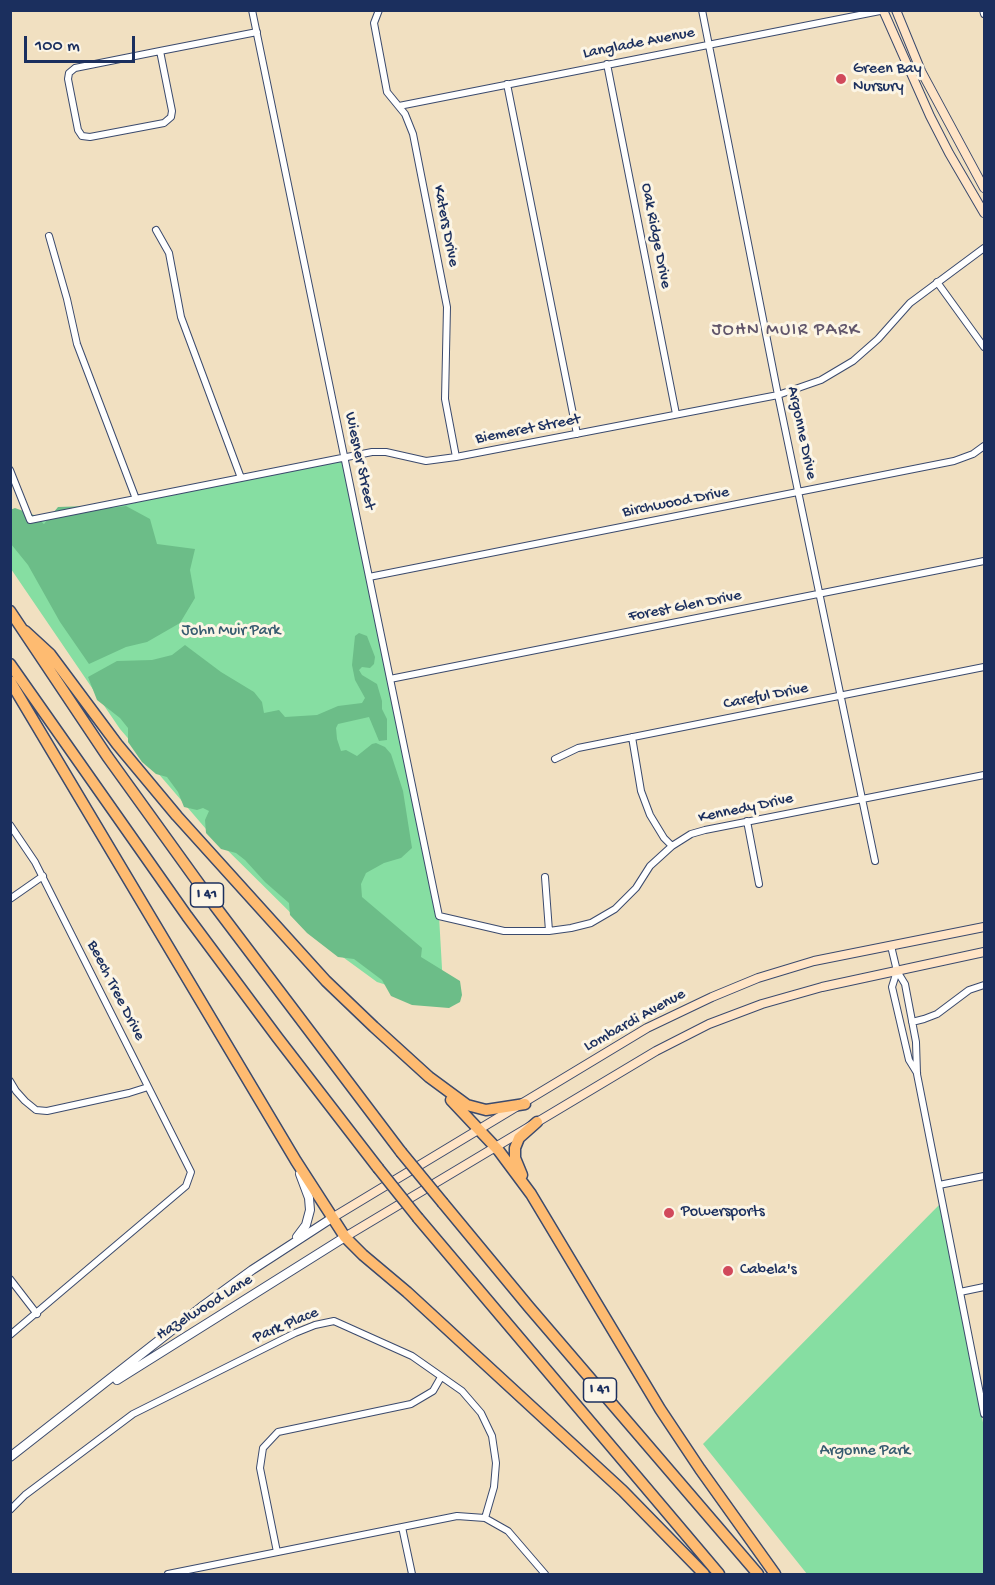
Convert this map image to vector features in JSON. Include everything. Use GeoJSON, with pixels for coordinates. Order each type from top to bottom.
{"type":"FeatureCollection","features":[{"type":"Feature","properties":{"kind":"highway","name":"I 41"},"geometry":{"type":"LineString","coordinates":[[10,610],[107,756],[215,906],[401,1152],[529,1307],[758,1575]]}},
{"type":"Feature","properties":{"kind":"highway"},"geometry":{"type":"LineString","coordinates":[[25,631],[50,654],[117,744],[326,981],[429,1077],[481,1130],[531,1194]]}},
{"type":"Feature","properties":{"kind":"highway","name":"I 41"},"geometry":{"type":"LineString","coordinates":[[10,664],[187,916],[378,1168],[718,1575]]}},
{"type":"Feature","properties":{"kind":"highway"},"geometry":{"type":"LineString","coordinates":[[10,681],[296,1161],[345,1237],[623,1491],[704,1575]]}},
{"type":"Feature","properties":{"kind":"highway"},"geometry":{"type":"LineString","coordinates":[[429,1077],[475,1108],[490,1110],[525,1104]]}},
{"type":"Feature","properties":{"kind":"highway"},"geometry":{"type":"LineString","coordinates":[[537,1122],[519,1138],[514,1150],[516,1163],[531,1194],[660,1409],[775,1575]]}},
{"type":"Feature","properties":{"kind":"main road"},"geometry":{"type":"LineString","coordinates":[[896,10],[921,71],[984,188]]}},
{"type":"Feature","properties":{"kind":"main road"},"geometry":{"type":"LineString","coordinates":[[884,11],[898,48],[935,125],[984,213]]}},
{"type":"Feature","properties":{"kind":"main road","name":"Lombardi Avenue"},"geometry":{"type":"LineString","coordinates":[[332,1218],[525,1104],[647,1028],[730,988],[814,961],[984,927]]}},
{"type":"Feature","properties":{"kind":"main road"},"geometry":{"type":"LineString","coordinates":[[345,1237],[667,1045],[721,1019],[797,994],[984,952]]}},
{"type":"Feature","properties":{"kind":"street","name":"Wiesner Street"},"geometry":{"type":"LineString","coordinates":[[252,10],[439,916]]}},
{"type":"Feature","properties":{"kind":"street","name":"Katers Drive"},"geometry":{"type":"LineString","coordinates":[[379,10],[374,23],[387,92],[405,114],[413,134],[447,307],[445,399],[456,457]]}},
{"type":"Feature","properties":{"kind":"street","name":"Argonne Drive"},"geometry":{"type":"LineString","coordinates":[[702,10],[778,395],[875,861]]}},
{"type":"Feature","properties":{"kind":"street","name":"Langlade Avenue"},"geometry":{"type":"LineString","coordinates":[[399,105],[884,11]]}},
{"type":"Feature","properties":{"kind":"street"},"geometry":{"type":"LineString","coordinates":[[160,51],[172,111],[171,117],[164,123],[90,137],[82,136],[78,130],[68,79],[69,73],[75,68],[160,51],[257,32]]}},
{"type":"Feature","properties":{"kind":"street","name":"Oak Ridge Drive"},"geometry":{"type":"LineString","coordinates":[[607,64],[676,414]]}},
{"type":"Feature","properties":{"kind":"street"},"geometry":{"type":"LineString","coordinates":[[507,84],[578,434]]}},
{"type":"Feature","properties":{"kind":"street"},"geometry":{"type":"LineString","coordinates":[[156,230],[169,253],[181,317],[241,478]]}},
{"type":"Feature","properties":{"kind":"street"},"geometry":{"type":"LineString","coordinates":[[49,236],[68,299],[77,344],[136,499]]}},
{"type":"Feature","properties":{"kind":"street","name":"Biemeret Street"},"geometry":{"type":"LineString","coordinates":[[10,470],[30,520],[345,458],[386,452],[426,461],[456,457],[778,395],[821,380],[853,361],[878,339],[910,303],[984,248]]}},
{"type":"Feature","properties":{"kind":"street"},"geometry":{"type":"LineString","coordinates":[[937,282],[984,347]]}},
{"type":"Feature","properties":{"kind":"street","name":"Birchwood Drive"},"geometry":{"type":"LineString","coordinates":[[369,577],[954,461],[973,454],[984,446]]}},
{"type":"Feature","properties":{"kind":"street","name":"Forest Glen Drive"},"geometry":{"type":"LineString","coordinates":[[390,679],[984,561]]}},
{"type":"Feature","properties":{"kind":"street","name":"Careful Drive"},"geometry":{"type":"LineString","coordinates":[[555,759],[578,748],[984,667]]}},
{"type":"Feature","properties":{"kind":"street"},"geometry":{"type":"LineString","coordinates":[[632,737],[641,791],[650,815],[664,838],[672,846]]}},
{"type":"Feature","properties":{"kind":"street","name":"Kennedy Drive"},"geometry":{"type":"LineString","coordinates":[[439,916],[504,931],[549,931],[591,923],[615,909],[636,888],[650,866],[672,846],[691,834],[984,775]]}},
{"type":"Feature","properties":{"kind":"street"},"geometry":{"type":"LineString","coordinates":[[747,821],[759,884]]}},
{"type":"Feature","properties":{"kind":"street","name":"Beech Tree Drive"},"geometry":{"type":"LineString","coordinates":[[10,825],[43,876],[191,1172],[186,1186],[37,1314]]}},
{"type":"Feature","properties":{"kind":"street"},"geometry":{"type":"LineString","coordinates":[[10,899],[43,876]]}},
{"type":"Feature","properties":{"kind":"street"},"geometry":{"type":"LineString","coordinates":[[544,877],[549,931]]}},
{"type":"Feature","properties":{"kind":"street"},"geometry":{"type":"LineString","coordinates":[[891,946],[897,971],[905,984],[916,1042],[917,1074],[983,1398],[984,1414]]}},
{"type":"Feature","properties":{"kind":"street"},"geometry":{"type":"LineString","coordinates":[[897,971],[892,987],[909,1060],[917,1074]]}},
{"type":"Feature","properties":{"kind":"street"},"geometry":{"type":"LineString","coordinates":[[912,1022],[937,1014],[969,990],[984,985]]}},
{"type":"Feature","properties":{"kind":"street"},"geometry":{"type":"LineString","coordinates":[[10,1081],[24,1101],[36,1110],[47,1111],[148,1087]]}},
{"type":"Feature","properties":{"kind":"street"},"geometry":{"type":"LineString","coordinates":[[290,1245],[303,1231],[310,1210],[309,1198],[296,1161]]}},
{"type":"Feature","properties":{"kind":"street"},"geometry":{"type":"LineString","coordinates":[[939,1185],[984,1176]]}},
{"type":"Feature","properties":{"kind":"street","name":"Hazelwood Lane"},"geometry":{"type":"LineString","coordinates":[[10,1457],[204,1305],[332,1218]]}},
{"type":"Feature","properties":{"kind":"street","name":"Hazelwood Lane"},"geometry":{"type":"LineString","coordinates":[[80,1404],[345,1237]]}},
{"type":"Feature","properties":{"kind":"street"},"geometry":{"type":"LineString","coordinates":[[10,1279],[37,1314],[10,1335]]}},
{"type":"Feature","properties":{"kind":"street"},"geometry":{"type":"LineString","coordinates":[[960,1292],[984,1287]]}},
{"type":"Feature","properties":{"kind":"street","name":"Park Place"},"geometry":{"type":"LineString","coordinates":[[10,1510],[133,1414],[315,1324],[334,1321],[412,1356],[462,1391],[481,1413],[492,1436],[496,1463],[494,1487],[485,1518]]}},
{"type":"Feature","properties":{"kind":"street"},"geometry":{"type":"LineString","coordinates":[[277,1552],[260,1468],[263,1448],[278,1432],[411,1404],[433,1391],[441,1377]]}},
{"type":"Feature","properties":{"kind":"street"},"geometry":{"type":"LineString","coordinates":[[168,1575],[457,1516],[485,1518],[508,1531],[545,1575]]}},
{"type":"Feature","properties":{"kind":"street"},"geometry":{"type":"LineString","coordinates":[[402,1527],[412,1575]]}},
{"type":"Feature","properties":{"kind":"green space","name":"John Muir Park"},"geometry":{"type":"Polygon","coordinates":[[[345,458],[439,916],[444,1003],[377,982],[314,936],[206,829],[120,729],[11,569],[11,524],[345,458]]]}},
{"type":"Feature","properties":{"kind":"green space"},"geometry":{"type":"Polygon","coordinates":[[[126,506],[150,519],[157,544],[195,549],[190,570],[195,598],[180,623],[147,642],[126,647],[89,664],[60,622],[28,565],[11,544],[10,510],[15,508],[34,515],[44,524],[58,507],[111,508],[126,506]]]}},
{"type":"Feature","properties":{"kind":"green space"},"geometry":{"type":"Polygon","coordinates":[[[359,633],[367,636],[375,657],[374,664],[370,668],[362,667],[359,670],[362,675],[377,684],[382,709],[387,719],[387,740],[379,741],[369,717],[338,724],[337,739],[341,751],[346,750],[357,756],[376,743],[385,747],[391,754],[403,791],[412,848],[401,858],[384,863],[366,873],[361,884],[362,897],[422,948],[421,957],[460,981],[462,995],[460,1002],[449,1008],[412,1005],[391,996],[382,980],[354,959],[338,957],[307,933],[290,915],[289,903],[245,860],[236,853],[221,849],[206,833],[205,820],[209,811],[203,808],[197,810],[184,807],[178,792],[167,777],[156,774],[142,762],[128,742],[128,728],[120,718],[97,700],[88,677],[117,661],[152,660],[172,655],[185,645],[221,672],[254,692],[262,702],[264,713],[279,710],[285,717],[317,715],[338,706],[362,703],[365,698],[355,680],[352,665],[355,636],[359,633]]]}},
{"type":"Feature","properties":{"kind":"green space","name":"Argonne Park"},"geometry":{"type":"Polygon","coordinates":[[[942,1202],[984,1428],[984,1574],[807,1574],[703,1444],[942,1202]]]}},
{"type":"Feature","properties":{"kind":"place","name":"Green Bay Nursury"},"geometry":{"type":"Point","coordinates":[841,79]}},
{"type":"Feature","properties":{"kind":"place","name":"Powersports"},"geometry":{"type":"Point","coordinates":[669,1213]}},
{"type":"Feature","properties":{"kind":"place","name":"Cabela's"},"geometry":{"type":"Point","coordinates":[728,1271]}},
{"type":"Feature","properties":{"kind":"district","name":"JOHN MUIR PARK"},"geometry":{"type":"Point","coordinates":[786,331]}}]}
